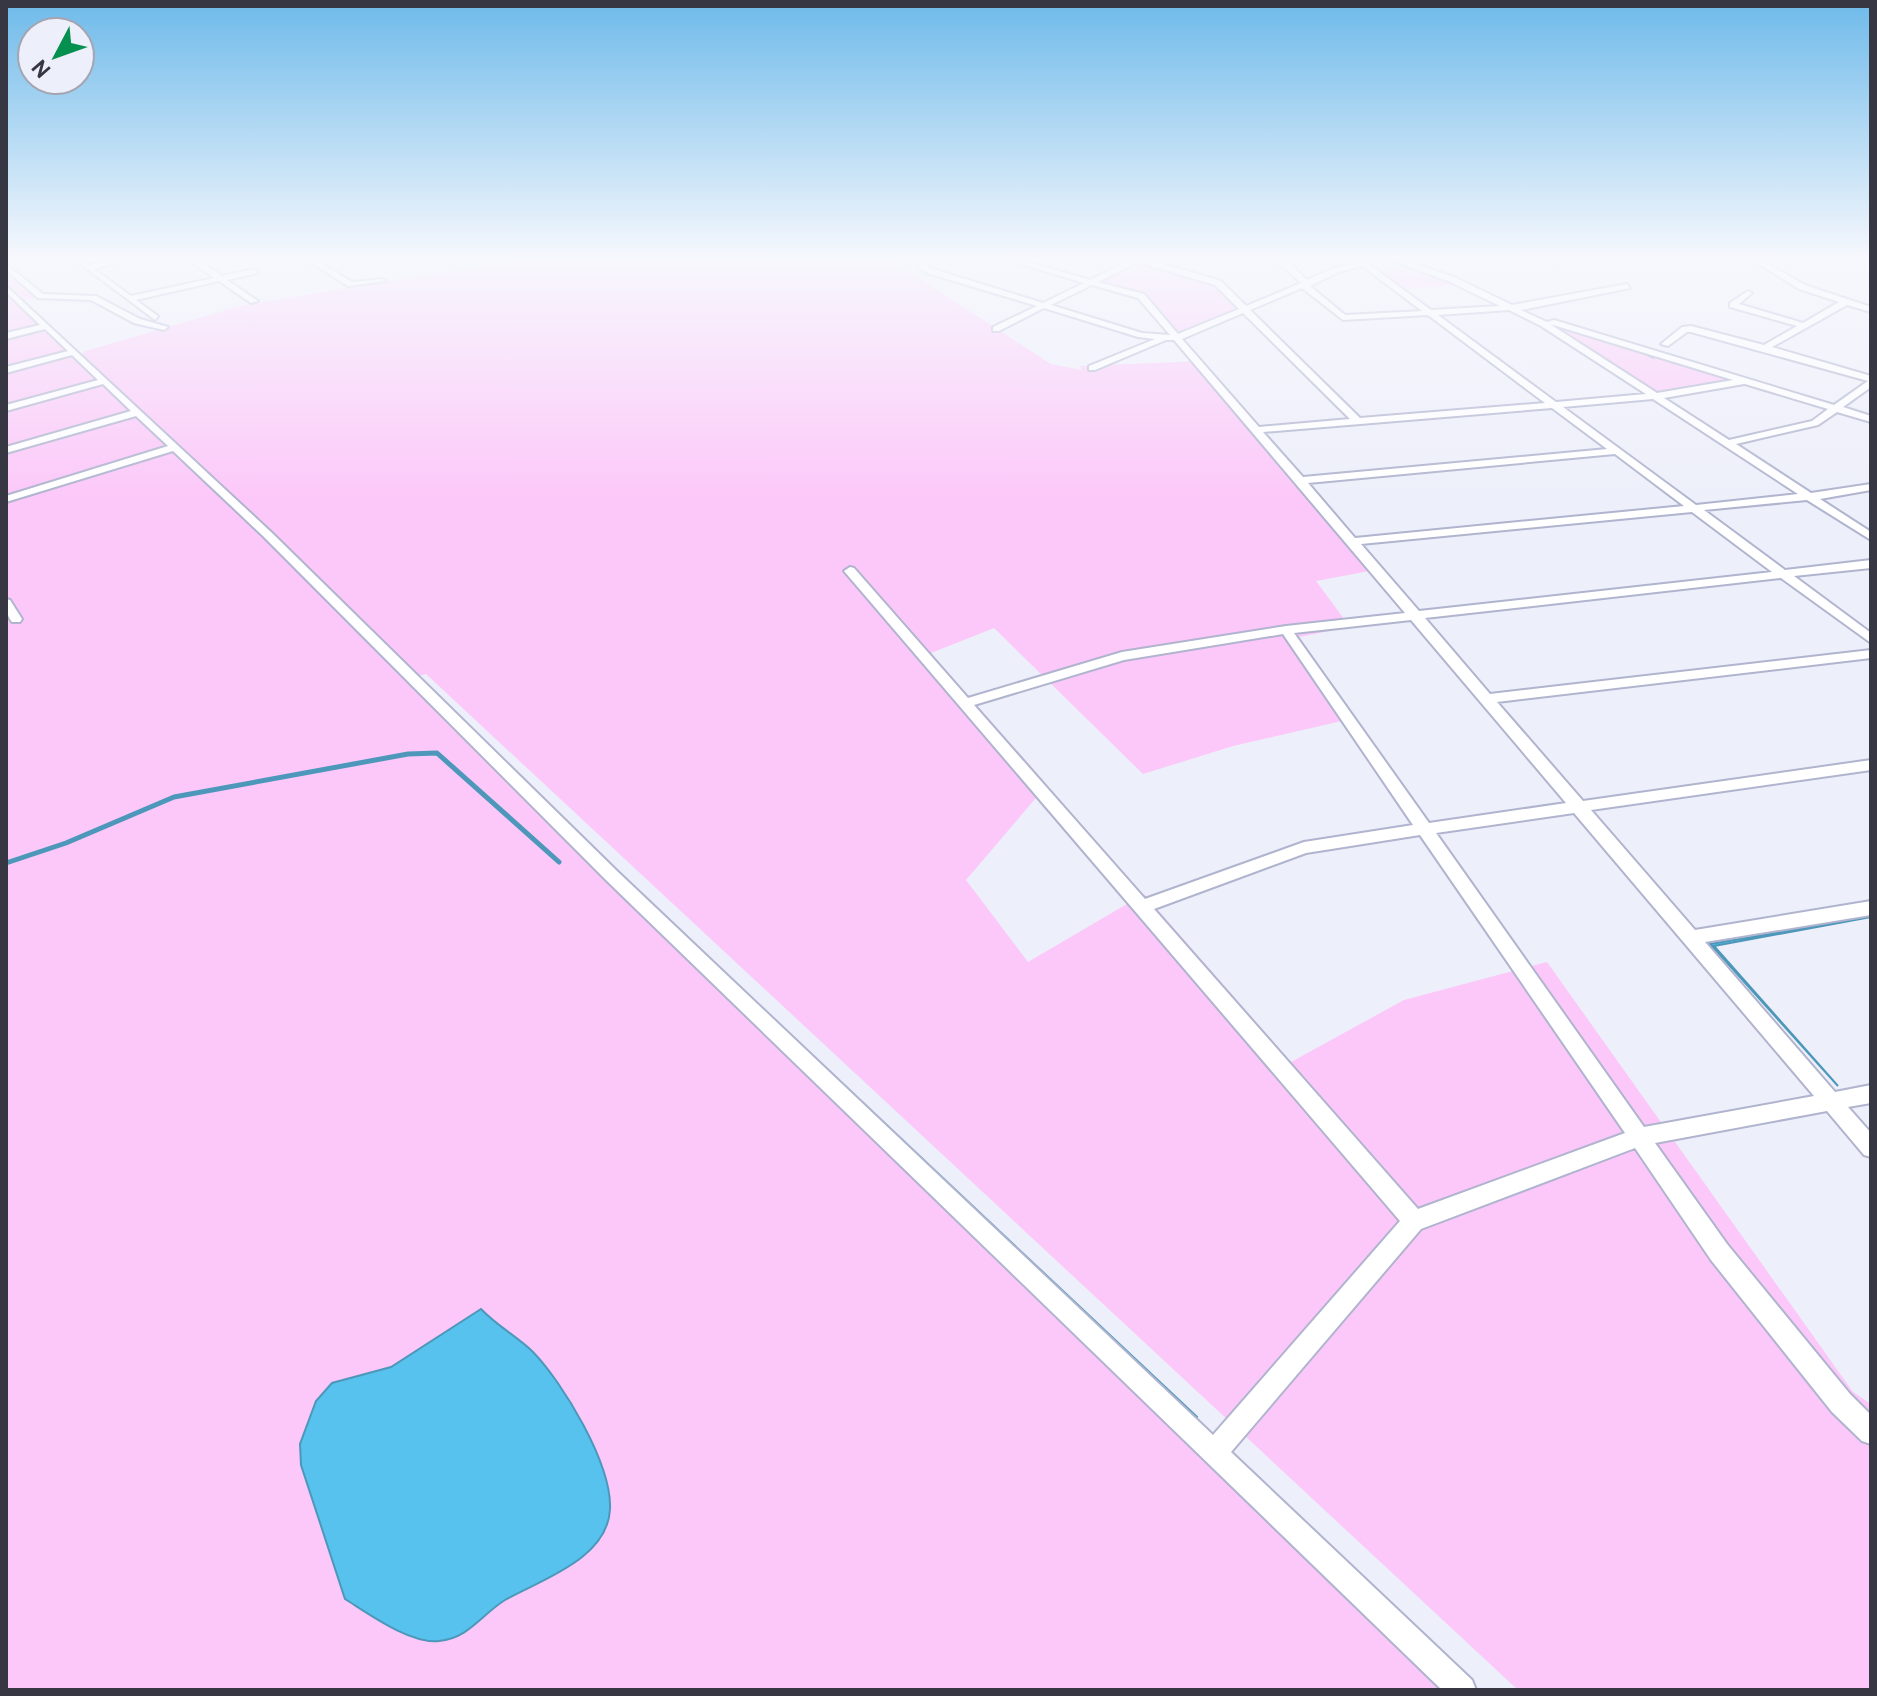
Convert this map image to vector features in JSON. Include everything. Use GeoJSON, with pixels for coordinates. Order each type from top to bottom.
{"type":"FeatureCollection","features":[{"type":"Feature","properties":{"kind":"street"},"geometry":{"type":"LineString","coordinates":[[59,338],[175,447],[612,876],[1462,1690]]}},
{"type":"Feature","properties":{"kind":"street"},"geometry":{"type":"LineString","coordinates":[[1092,368],[1170,338]]}},
{"type":"Feature","properties":{"kind":"street"},"geometry":{"type":"LineString","coordinates":[[1170,338],[1256,430],[1871,1148]]}},
{"type":"Feature","properties":{"kind":"street"},"geometry":{"type":"LineString","coordinates":[[1273,338],[1357,421]]}},
{"type":"Feature","properties":{"kind":"street"},"geometry":{"type":"LineString","coordinates":[[1465,338],[1871,639]]}},
{"type":"Feature","properties":{"kind":"street"},"geometry":{"type":"LineString","coordinates":[[1562,338],[1804,497],[1871,545]]}},
{"type":"Feature","properties":{"kind":"street"},"geometry":{"type":"LineString","coordinates":[[1602,338],[1871,419]]}},
{"type":"Feature","properties":{"kind":"street"},"geometry":{"type":"LineString","coordinates":[[1665,344],[1673,338]]}},
{"type":"Feature","properties":{"kind":"street"},"geometry":{"type":"LineString","coordinates":[[1727,338],[1871,381]]}},
{"type":"Feature","properties":{"kind":"street"},"geometry":{"type":"LineString","coordinates":[[1765,348],[1782,338]]}},
{"type":"Feature","properties":{"kind":"street"},"geometry":{"type":"LineString","coordinates":[[6,370],[74,352]]}},
{"type":"Feature","properties":{"kind":"street"},"geometry":{"type":"LineString","coordinates":[[6,408],[105,381]]}},
{"type":"Feature","properties":{"kind":"street"},"geometry":{"type":"LineString","coordinates":[[1256,430],[1650,396],[1744,381]]}},
{"type":"Feature","properties":{"kind":"street"},"geometry":{"type":"LineString","coordinates":[[1724,444],[1801,428],[1837,409],[1871,381]]}},
{"type":"Feature","properties":{"kind":"street"},"geometry":{"type":"LineString","coordinates":[[6,450],[138,412]]}},
{"type":"Feature","properties":{"kind":"street"},"geometry":{"type":"LineString","coordinates":[[6,499],[175,447]]}},
{"type":"Feature","properties":{"kind":"street"},"geometry":{"type":"LineString","coordinates":[[1299,481],[1617,451]]}},
{"type":"Feature","properties":{"kind":"street"},"geometry":{"type":"LineString","coordinates":[[1351,542],[1804,497],[1871,487]]}},
{"type":"Feature","properties":{"kind":"street"},"geometry":{"type":"LineString","coordinates":[[1804,497],[1871,537]]}},
{"type":"Feature","properties":{"kind":"street"},"geometry":{"type":"LineString","coordinates":[[965,703],[1122,656],[1286,630],[1871,564]]}},
{"type":"Feature","properties":{"kind":"street"},"geometry":{"type":"LineString","coordinates":[[850,571],[1414,1221]]}},
{"type":"Feature","properties":{"kind":"street"},"geometry":{"type":"LineString","coordinates":[[6,603],[16,619]]}},
{"type":"Feature","properties":{"kind":"street"},"geometry":{"type":"LineString","coordinates":[[1286,630],[1719,1252],[1841,1403],[1871,1432]]}},
{"type":"Feature","properties":{"kind":"street"},"geometry":{"type":"LineString","coordinates":[[1486,699],[1871,654]]}},
{"type":"Feature","properties":{"kind":"street"},"geometry":{"type":"LineString","coordinates":[[1142,907],[1304,848],[1576,805],[1871,765]]}},
{"type":"Feature","properties":{"kind":"street"},"geometry":{"type":"LineString","coordinates":[[1691,937],[1871,908]]}},
{"type":"Feature","properties":{"kind":"street"},"geometry":{"type":"LineString","coordinates":[[1215,1452],[1414,1221],[1640,1137],[1871,1094]]}},
{"type":"Feature","properties":{"kind":"shaded area"},"geometry":{"type":"Polygon","coordinates":[[[6,338],[62,338],[81,356],[85,351],[129,338],[1011,338],[1051,364],[1082,370],[1080,366],[1203,361],[1380,569],[1316,581],[1350,627],[1299,637],[1355,718],[1233,746],[1143,774],[994,628],[931,653],[1047,785],[966,880],[1028,962],[1144,894],[1291,1062],[1404,1000],[1547,962],[1853,1392],[1871,1404],[1871,1690],[1518,1690],[426,674],[417,676],[1449,1690],[6,1690],[6,338]]]}},
{"type":"Feature","properties":{"kind":"shaded area"},"geometry":{"type":"Polygon","coordinates":[[[1570,338],[1597,338],[1733,380],[1655,393],[1570,338]]]}},
{"type":"Feature","properties":{"kind":"water"},"geometry":{"type":"Polygon","coordinates":[[[624,881],[1197,1417],[1195,1420],[624,881]]]}},
{"type":"Feature","properties":{"kind":"water"},"geometry":{"type":"Polygon","coordinates":[[[1871,917],[1714,946],[1838,1086],[1710,944],[1871,917]]]}},
{"type":"Feature","properties":{"kind":"water"},"geometry":{"type":"Polygon","coordinates":[[[481,1309],[533,1352],[571,1403],[603,1470],[610,1509],[598,1542],[570,1566],[505,1600],[459,1635],[428,1641],[390,1627],[345,1599],[301,1465],[300,1444],[316,1401],[332,1383],[391,1367],[481,1309]]]}},
{"type":"Feature","properties":{"kind":"waterway"},"geometry":{"type":"LineString","coordinates":[[1639,351],[1654,357]]}},
{"type":"Feature","properties":{"kind":"waterway"},"geometry":{"type":"LineString","coordinates":[[6,863],[66,843],[174,797],[408,754],[437,753],[559,862]]}}]}
